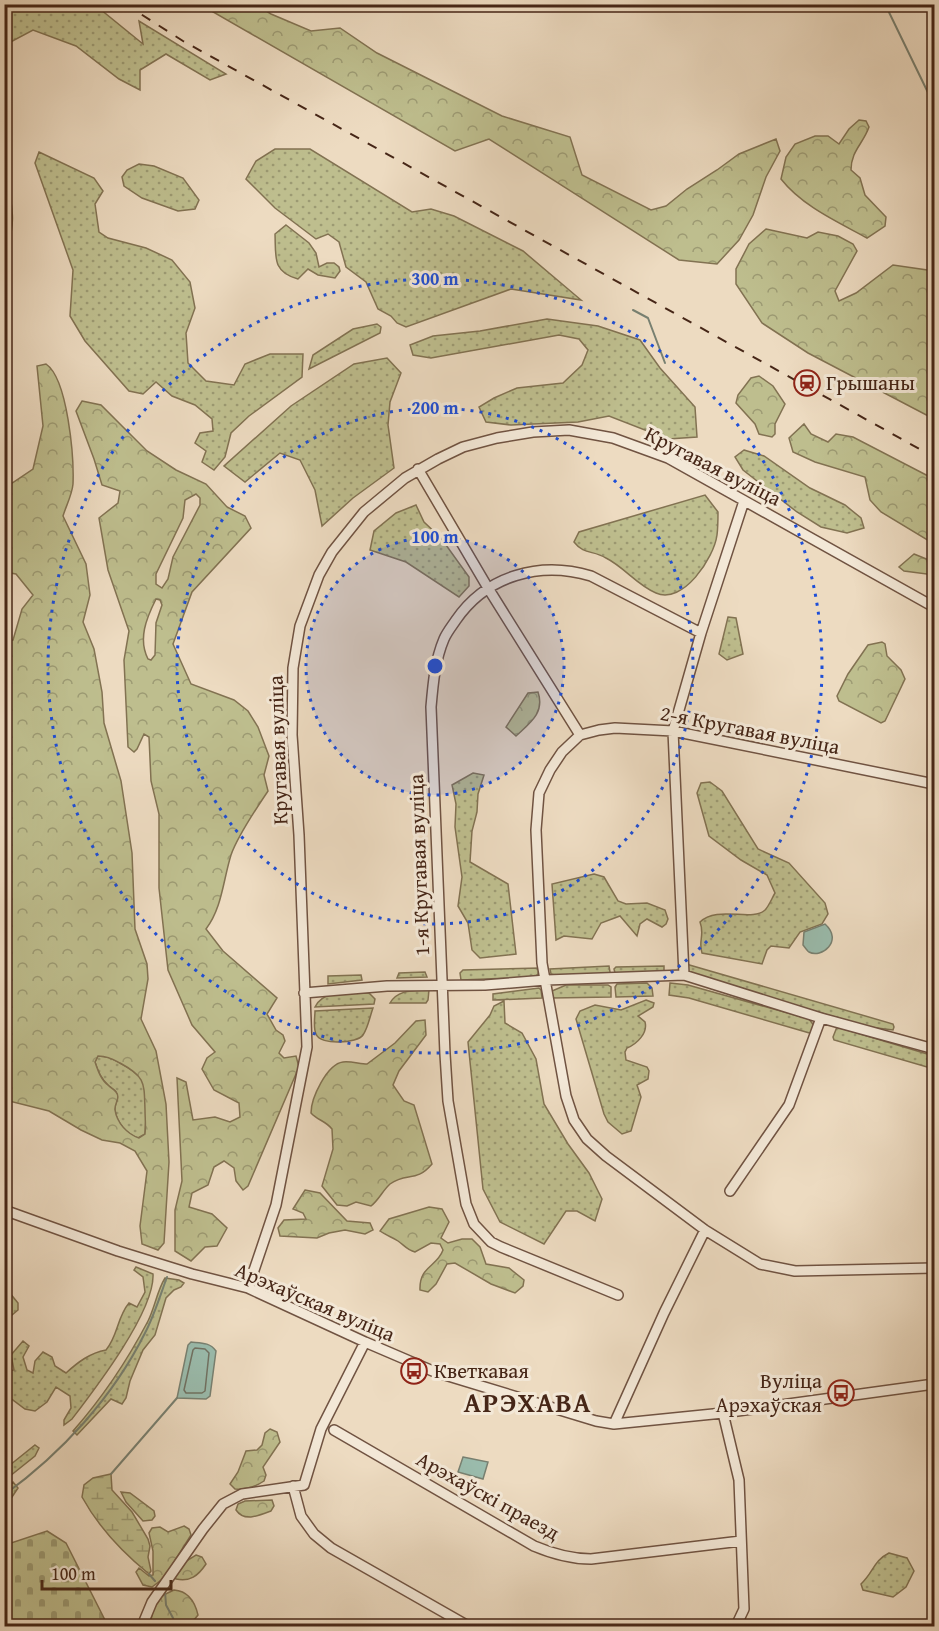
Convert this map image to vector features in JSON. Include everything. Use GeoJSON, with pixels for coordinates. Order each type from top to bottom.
{"type":"FeatureCollection","features":[{"type":"Feature","properties":{"kind":"street","name":"Кругавая вуліца"},"geometry":{"type":"LineString","coordinates":[[248,1288],[276,1205],[307,1047],[299,835],[292,735],[293,668],[300,626],[319,575],[345,535],[364,512],[418,469],[463,447],[496,438],[533,432],[569,430],[613,438],[668,458],[934,607]]}},
{"type":"Feature","properties":{"kind":"street"},"geometry":{"type":"LineString","coordinates":[[418,469],[488,588],[580,735],[562,752],[539,793],[536,830],[543,963],[566,1096],[574,1120],[587,1139],[606,1156],[705,1230],[747,1257],[777,1268],[795,1270],[934,1268]]}},
{"type":"Feature","properties":{"kind":"street"},"geometry":{"type":"LineString","coordinates":[[684,975],[673,730],[701,633],[744,501]]}},
{"type":"Feature","properties":{"kind":"street","name":"1-я Кругавая вуліца"},"geometry":{"type":"LineString","coordinates":[[618,1295],[491,1242],[474,1224],[465,1204],[448,1101],[432,688],[444,637],[466,608],[488,588],[507,578],[529,572],[555,569],[573,571],[607,584],[701,633]]}},
{"type":"Feature","properties":{"kind":"street","name":"2-я Кругавая вуліца"},"geometry":{"type":"LineString","coordinates":[[580,735],[615,728],[673,730],[934,784]]}},
{"type":"Feature","properties":{"kind":"street"},"geometry":{"type":"LineString","coordinates":[[304,993],[387,986],[485,985],[546,980],[684,975],[821,1018],[934,1049]]}},
{"type":"Feature","properties":{"kind":"street"},"geometry":{"type":"LineString","coordinates":[[730,1191],[789,1105],[821,1018]]}},
{"type":"Feature","properties":{"kind":"street","name":"Арэхаўская вуліца"},"geometry":{"type":"LineString","coordinates":[[4,1210],[128,1254],[248,1288],[416,1365],[471,1384],[615,1424],[723,1413],[934,1384]]}},
{"type":"Feature","properties":{"kind":"street"},"geometry":{"type":"LineString","coordinates":[[615,1424],[664,1312],[705,1230]]}},
{"type":"Feature","properties":{"kind":"street"},"geometry":{"type":"LineString","coordinates":[[142,1626],[152,1602],[223,1504],[242,1494],[304,1485],[321,1429],[364,1342]]}},
{"type":"Feature","properties":{"kind":"street"},"geometry":{"type":"LineString","coordinates":[[723,1413],[739,1480],[744,1609],[736,1626]]}},
{"type":"Feature","properties":{"kind":"street","name":"Арэхаўскі праезд"},"geometry":{"type":"LineString","coordinates":[[334,1430],[534,1546],[553,1554],[572,1559],[591,1559],[741,1541]]}},
{"type":"Feature","properties":{"kind":"street"},"geometry":{"type":"LineString","coordinates":[[293,1486],[301,1516],[314,1534],[331,1548],[468,1626]]}},
{"type":"Feature","properties":{"kind":"green space"},"geometry":{"type":"Polygon","coordinates":[[[5,4],[95,5],[143,44],[139,21],[226,74],[210,80],[166,54],[140,70],[140,90],[119,79],[76,46],[33,30],[5,45],[5,4]]]}},
{"type":"Feature","properties":{"kind":"green space"},"geometry":{"type":"Polygon","coordinates":[[[201,5],[257,5],[271,14],[311,31],[340,28],[377,53],[502,116],[570,137],[582,175],[651,210],[666,206],[739,154],[776,139],[780,151],[766,177],[753,215],[739,240],[717,264],[679,260],[489,139],[455,151],[201,5]]]}},
{"type":"Feature","properties":{"kind":"green space"},"geometry":{"type":"Polygon","coordinates":[[[859,120],[866,121],[869,127],[855,153],[851,170],[860,178],[865,195],[886,217],[885,226],[867,238],[810,205],[781,179],[786,157],[795,144],[815,136],[828,136],[839,144],[849,129],[859,120]]]}},
{"type":"Feature","properties":{"kind":"green space"},"geometry":{"type":"Polygon","coordinates":[[[5,138],[11,157],[9,188],[12,217],[11,234],[5,257],[5,138]]]}},
{"type":"Feature","properties":{"kind":"green space"},"geometry":{"type":"Polygon","coordinates":[[[275,149],[310,149],[412,212],[431,209],[454,216],[523,251],[581,300],[511,289],[406,327],[397,323],[391,316],[378,309],[366,282],[346,267],[339,242],[328,234],[316,239],[275,208],[246,179],[256,161],[275,149]]]}},
{"type":"Feature","properties":{"kind":"green space"},"geometry":{"type":"Polygon","coordinates":[[[39,152],[94,178],[103,191],[95,204],[99,232],[108,238],[146,248],[172,260],[190,282],[195,308],[186,333],[188,363],[206,381],[234,385],[245,364],[270,354],[303,354],[302,377],[249,416],[231,433],[225,457],[214,470],[202,462],[206,451],[195,443],[200,433],[213,431],[212,419],[195,405],[172,396],[156,382],[143,394],[129,391],[85,341],[70,316],[73,270],[35,163],[39,152]]]}},
{"type":"Feature","properties":{"kind":"green space"},"geometry":{"type":"Polygon","coordinates":[[[139,164],[154,166],[183,178],[199,200],[195,209],[178,211],[142,198],[124,186],[122,177],[127,170],[139,164]]]}},
{"type":"Feature","properties":{"kind":"green space"},"geometry":{"type":"Polygon","coordinates":[[[286,225],[309,243],[316,253],[319,267],[327,263],[334,263],[339,267],[340,271],[335,278],[318,275],[308,269],[298,279],[280,268],[276,256],[275,234],[286,225]]]}},
{"type":"Feature","properties":{"kind":"green space"},"geometry":{"type":"Polygon","coordinates":[[[766,229],[807,238],[818,232],[838,236],[853,244],[857,251],[835,291],[839,301],[856,293],[893,265],[934,271],[934,355],[932,361],[934,363],[934,419],[808,353],[762,323],[736,284],[736,269],[749,244],[766,229]]]}},
{"type":"Feature","properties":{"kind":"green space"},"geometry":{"type":"Polygon","coordinates":[[[547,319],[598,326],[640,340],[660,368],[695,407],[697,437],[668,439],[609,416],[578,422],[511,425],[486,422],[479,407],[494,398],[517,388],[563,383],[582,365],[588,350],[579,339],[559,335],[431,358],[413,355],[410,345],[433,336],[480,331],[547,319]]]}},
{"type":"Feature","properties":{"kind":"green space"},"geometry":{"type":"Polygon","coordinates":[[[377,324],[381,327],[380,333],[309,369],[313,355],[353,329],[377,324]]]}},
{"type":"Feature","properties":{"kind":"green space"},"geometry":{"type":"Polygon","coordinates":[[[387,358],[401,373],[390,402],[388,425],[394,468],[353,498],[322,526],[315,490],[300,460],[280,453],[245,482],[224,466],[291,406],[354,364],[387,358]]]}},
{"type":"Feature","properties":{"kind":"green space"},"geometry":{"type":"Polygon","coordinates":[[[46,364],[54,372],[60,385],[68,420],[73,484],[63,516],[86,564],[90,595],[83,622],[94,649],[102,692],[104,723],[121,781],[132,853],[135,929],[147,964],[148,979],[141,1019],[156,1051],[166,1104],[169,1162],[164,1243],[158,1250],[142,1244],[140,1226],[147,1171],[135,1151],[120,1143],[102,1140],[49,1111],[5,1100],[5,641],[13,640],[22,609],[33,595],[16,574],[5,572],[5,488],[33,469],[43,426],[37,366],[46,364]],[[98,1056],[95,1062],[102,1078],[117,1094],[115,1110],[120,1124],[139,1138],[145,1134],[142,1082],[135,1072],[112,1059],[98,1056]]]}},
{"type":"Feature","properties":{"kind":"green space"},"geometry":{"type":"Polygon","coordinates":[[[759,376],[773,386],[785,404],[775,424],[775,434],[772,437],[759,434],[755,424],[736,403],[738,395],[751,378],[759,376]]]}},
{"type":"Feature","properties":{"kind":"green space"},"geometry":{"type":"Polygon","coordinates":[[[82,401],[101,405],[147,451],[176,470],[206,484],[227,507],[245,516],[251,528],[192,592],[173,644],[191,684],[234,700],[248,711],[258,727],[269,756],[264,775],[268,791],[234,847],[216,912],[206,929],[223,951],[277,998],[267,1014],[285,1041],[279,1053],[284,1058],[296,1056],[299,1067],[248,1186],[243,1190],[236,1181],[234,1168],[224,1161],[214,1167],[208,1185],[192,1193],[189,1207],[212,1214],[227,1228],[217,1246],[205,1247],[191,1261],[175,1251],[175,1210],[182,1181],[177,1078],[186,1082],[193,1120],[215,1117],[230,1122],[240,1117],[239,1103],[214,1090],[202,1069],[207,1058],[215,1052],[192,1025],[168,970],[159,888],[159,814],[151,781],[149,737],[144,734],[134,752],[128,747],[124,660],[129,631],[108,570],[99,518],[118,503],[120,491],[102,485],[76,411],[82,401]],[[196,494],[185,500],[183,518],[156,574],[156,584],[162,588],[168,579],[173,557],[200,505],[200,498],[196,494]],[[156,599],[144,629],[145,652],[151,660],[155,655],[156,623],[162,605],[160,600],[156,599]]]}},
{"type":"Feature","properties":{"kind":"green space"},"geometry":{"type":"Polygon","coordinates":[[[804,424],[811,434],[828,442],[836,434],[853,437],[934,479],[934,544],[881,512],[870,500],[865,477],[815,462],[793,452],[789,438],[804,424]]]}},
{"type":"Feature","properties":{"kind":"green space"},"geometry":{"type":"Polygon","coordinates":[[[744,450],[764,456],[810,488],[845,505],[861,518],[864,528],[847,533],[821,527],[797,512],[743,470],[735,457],[744,450]]]}},
{"type":"Feature","properties":{"kind":"green space"},"geometry":{"type":"Polygon","coordinates":[[[705,495],[718,512],[715,545],[696,577],[676,592],[666,595],[656,593],[613,562],[581,549],[574,542],[579,532],[705,495]]]}},
{"type":"Feature","properties":{"kind":"green space"},"geometry":{"type":"Polygon","coordinates":[[[416,505],[424,522],[441,538],[469,577],[469,586],[459,597],[406,562],[370,550],[374,531],[396,513],[416,505]]]}},
{"type":"Feature","properties":{"kind":"green space"},"geometry":{"type":"Polygon","coordinates":[[[914,554],[934,562],[934,575],[904,571],[899,567],[914,554]]]}},
{"type":"Feature","properties":{"kind":"green space"},"geometry":{"type":"Polygon","coordinates":[[[728,617],[736,618],[743,654],[727,660],[719,654],[728,617]]]}},
{"type":"Feature","properties":{"kind":"green space"},"geometry":{"type":"Polygon","coordinates":[[[882,642],[885,644],[887,656],[901,670],[905,679],[885,721],[881,723],[839,701],[837,696],[848,674],[868,645],[882,642]]]}},
{"type":"Feature","properties":{"kind":"green space"},"geometry":{"type":"Polygon","coordinates":[[[538,692],[540,699],[538,712],[516,736],[506,727],[528,693],[538,692]]]}},
{"type":"Feature","properties":{"kind":"green space"},"geometry":{"type":"Polygon","coordinates":[[[473,773],[484,775],[478,794],[477,812],[472,831],[470,862],[508,884],[516,954],[480,958],[472,950],[468,923],[458,906],[462,877],[455,827],[456,804],[452,785],[473,773]]]}},
{"type":"Feature","properties":{"kind":"green space"},"geometry":{"type":"Polygon","coordinates":[[[710,782],[722,791],[758,849],[789,863],[825,903],[828,914],[822,924],[800,932],[789,948],[771,946],[762,964],[702,953],[700,922],[716,915],[759,913],[765,910],[775,893],[767,875],[741,860],[709,836],[697,793],[701,783],[710,782]]]}},
{"type":"Feature","properties":{"kind":"green space"},"geometry":{"type":"Polygon","coordinates":[[[594,874],[604,877],[618,901],[626,904],[647,903],[665,910],[668,919],[666,924],[662,927],[647,919],[640,924],[637,936],[620,916],[601,923],[592,939],[564,936],[556,940],[552,884],[594,874]]]}},
{"type":"Feature","properties":{"kind":"green space"},"geometry":{"type":"Polygon","coordinates":[[[686,964],[893,1024],[894,1027],[893,1030],[869,1027],[691,975],[687,971],[686,964]]]}},
{"type":"Feature","properties":{"kind":"green space"},"geometry":{"type":"Polygon","coordinates":[[[609,966],[610,972],[607,975],[555,975],[551,974],[550,969],[609,966]]]}},
{"type":"Feature","properties":{"kind":"green space"},"geometry":{"type":"Polygon","coordinates":[[[664,966],[664,972],[615,973],[614,969],[616,967],[664,966]]]}},
{"type":"Feature","properties":{"kind":"green space"},"geometry":{"type":"Polygon","coordinates":[[[539,968],[535,977],[461,980],[460,973],[463,970],[539,968]]]}},
{"type":"Feature","properties":{"kind":"green space"},"geometry":{"type":"Polygon","coordinates":[[[425,972],[427,977],[397,978],[399,973],[425,972]]]}},
{"type":"Feature","properties":{"kind":"green space"},"geometry":{"type":"Polygon","coordinates":[[[361,975],[362,980],[328,984],[328,976],[361,975]]]}},
{"type":"Feature","properties":{"kind":"green space"},"geometry":{"type":"Polygon","coordinates":[[[647,983],[652,988],[653,996],[616,997],[617,984],[647,983]]]}},
{"type":"Feature","properties":{"kind":"green space"},"geometry":{"type":"Polygon","coordinates":[[[670,983],[688,985],[809,1019],[815,1027],[813,1034],[689,998],[669,995],[670,983]]]}},
{"type":"Feature","properties":{"kind":"green space"},"geometry":{"type":"Polygon","coordinates":[[[566,985],[608,985],[611,987],[611,997],[552,998],[552,991],[566,985]]]}},
{"type":"Feature","properties":{"kind":"green space"},"geometry":{"type":"Polygon","coordinates":[[[539,988],[542,998],[493,1000],[493,994],[539,988]]]}},
{"type":"Feature","properties":{"kind":"green space"},"geometry":{"type":"Polygon","coordinates":[[[429,990],[426,1003],[390,1003],[393,998],[402,993],[429,990]]]}},
{"type":"Feature","properties":{"kind":"green space"},"geometry":{"type":"Polygon","coordinates":[[[369,993],[375,999],[374,1004],[315,1007],[319,1001],[331,994],[369,993]]]}},
{"type":"Feature","properties":{"kind":"green space"},"geometry":{"type":"Polygon","coordinates":[[[646,1000],[654,1003],[653,1007],[638,1016],[645,1022],[645,1030],[641,1038],[625,1052],[626,1060],[647,1067],[648,1079],[637,1085],[641,1097],[631,1131],[622,1134],[608,1122],[604,1114],[576,1019],[580,1011],[595,1005],[621,1010],[646,1000]]]}},
{"type":"Feature","properties":{"kind":"green space"},"geometry":{"type":"Polygon","coordinates":[[[504,1001],[505,1023],[522,1033],[536,1059],[544,1104],[589,1173],[602,1199],[595,1221],[577,1211],[566,1211],[544,1244],[500,1222],[483,1189],[468,1042],[490,1015],[494,1006],[504,1001]]]}},
{"type":"Feature","properties":{"kind":"green space"},"geometry":{"type":"Polygon","coordinates":[[[373,1008],[366,1029],[360,1038],[331,1042],[319,1038],[316,1034],[315,1011],[373,1008]]]}},
{"type":"Feature","properties":{"kind":"green space"},"geometry":{"type":"Polygon","coordinates":[[[425,1020],[426,1035],[399,1071],[393,1085],[404,1101],[414,1105],[432,1164],[416,1176],[401,1178],[390,1184],[371,1206],[356,1202],[347,1206],[337,1205],[322,1186],[333,1149],[332,1129],[311,1113],[317,1091],[326,1075],[337,1064],[346,1062],[367,1064],[395,1043],[416,1021],[425,1020]]]}},
{"type":"Feature","properties":{"kind":"green space"},"geometry":{"type":"Polygon","coordinates":[[[837,1027],[934,1056],[934,1069],[834,1040],[837,1027]]]}},
{"type":"Feature","properties":{"kind":"green space"},"geometry":{"type":"Polygon","coordinates":[[[98,1056],[109,1058],[125,1066],[138,1075],[143,1082],[146,1104],[145,1134],[138,1138],[126,1131],[120,1124],[115,1108],[117,1094],[100,1075],[95,1062],[98,1056]]]}},
{"type":"Feature","properties":{"kind":"green space"},"geometry":{"type":"Polygon","coordinates":[[[305,1190],[320,1193],[347,1221],[370,1223],[373,1230],[365,1234],[345,1230],[317,1238],[280,1236],[278,1228],[284,1220],[306,1219],[303,1213],[293,1209],[305,1190]]]}},
{"type":"Feature","properties":{"kind":"green space"},"geometry":{"type":"Polygon","coordinates":[[[429,1207],[442,1209],[449,1222],[441,1238],[448,1243],[472,1239],[480,1247],[486,1264],[509,1268],[524,1280],[523,1286],[515,1293],[491,1284],[455,1263],[447,1264],[436,1284],[428,1292],[420,1290],[422,1276],[443,1250],[440,1244],[431,1243],[415,1252],[380,1231],[389,1219],[429,1207]]]}},
{"type":"Feature","properties":{"kind":"green space"},"geometry":{"type":"Polygon","coordinates":[[[136,1267],[153,1274],[151,1290],[144,1308],[122,1349],[72,1419],[64,1425],[64,1420],[71,1408],[70,1396],[56,1387],[47,1402],[35,1411],[25,1409],[5,1394],[5,1372],[14,1370],[11,1355],[23,1341],[29,1346],[23,1357],[27,1370],[33,1373],[35,1361],[43,1352],[52,1357],[55,1366],[66,1373],[84,1358],[106,1350],[113,1339],[125,1308],[129,1303],[137,1307],[145,1292],[143,1277],[134,1270],[136,1267]]]}},
{"type":"Feature","properties":{"kind":"green space"},"geometry":{"type":"Polygon","coordinates":[[[165,1278],[184,1283],[166,1298],[155,1335],[143,1350],[130,1381],[126,1398],[122,1404],[111,1399],[77,1435],[73,1431],[104,1392],[140,1336],[165,1278]]]}},
{"type":"Feature","properties":{"kind":"green space"},"geometry":{"type":"Polygon","coordinates":[[[5,1287],[18,1303],[18,1310],[12,1315],[5,1315],[5,1287]]]}},
{"type":"Feature","properties":{"kind":"green space"},"geometry":{"type":"Polygon","coordinates":[[[270,1429],[277,1432],[280,1442],[263,1467],[266,1475],[264,1481],[251,1488],[235,1489],[230,1484],[238,1472],[246,1451],[257,1450],[262,1445],[265,1433],[270,1429]]]}},
{"type":"Feature","properties":{"kind":"green space"},"geometry":{"type":"Polygon","coordinates":[[[35,1445],[39,1448],[35,1456],[5,1480],[5,1469],[35,1445]]]}},
{"type":"Feature","properties":{"kind":"green space"},"geometry":{"type":"Polygon","coordinates":[[[111,1474],[112,1490],[132,1512],[148,1539],[151,1571],[149,1574],[112,1539],[82,1497],[84,1485],[93,1478],[111,1474]]]}},
{"type":"Feature","properties":{"kind":"green space"},"geometry":{"type":"Polygon","coordinates":[[[13,1482],[18,1488],[6,1506],[5,1489],[13,1482]]]}},
{"type":"Feature","properties":{"kind":"green space"},"geometry":{"type":"Polygon","coordinates":[[[121,1492],[130,1493],[154,1511],[155,1516],[152,1520],[143,1521],[126,1502],[121,1492]]]}},
{"type":"Feature","properties":{"kind":"green space"},"geometry":{"type":"Polygon","coordinates":[[[272,1500],[274,1506],[271,1511],[256,1516],[243,1516],[236,1510],[238,1504],[245,1501],[272,1500]]]}},
{"type":"Feature","properties":{"kind":"green space"},"geometry":{"type":"Polygon","coordinates":[[[184,1526],[189,1529],[191,1535],[164,1578],[152,1587],[143,1585],[136,1572],[139,1568],[149,1576],[153,1575],[153,1551],[149,1533],[152,1528],[160,1527],[168,1532],[184,1526]]]}},
{"type":"Feature","properties":{"kind":"green space"},"geometry":{"type":"Polygon","coordinates":[[[47,1531],[66,1543],[108,1626],[5,1626],[5,1545],[47,1531]]]}},
{"type":"Feature","properties":{"kind":"green space"},"geometry":{"type":"Polygon","coordinates":[[[889,1553],[907,1558],[914,1571],[906,1587],[893,1597],[863,1590],[861,1584],[877,1563],[889,1553]]]}},
{"type":"Feature","properties":{"kind":"green space"},"geometry":{"type":"Polygon","coordinates":[[[196,1555],[202,1557],[206,1564],[203,1568],[190,1579],[176,1579],[174,1576],[183,1563],[196,1555]]]}},
{"type":"Feature","properties":{"kind":"green space"},"geometry":{"type":"Polygon","coordinates":[[[174,1590],[183,1592],[190,1598],[198,1615],[194,1620],[182,1626],[149,1626],[156,1601],[174,1590]]]}},
{"type":"Feature","properties":{"kind":"water"},"geometry":{"type":"Polygon","coordinates":[[[825,924],[832,937],[829,947],[819,953],[808,952],[803,945],[804,932],[825,924]]]}},
{"type":"Feature","properties":{"kind":"water"},"geometry":{"type":"Polygon","coordinates":[[[191,1342],[208,1344],[216,1351],[210,1396],[206,1399],[177,1398],[188,1345],[191,1342]]]}},
{"type":"Feature","properties":{"kind":"water"},"geometry":{"type":"Polygon","coordinates":[[[463,1457],[488,1462],[483,1479],[458,1472],[463,1457]]]}},
{"type":"Feature","properties":{"kind":"waterway"},"geometry":{"type":"LineString","coordinates":[[885,4],[934,105]]}},
{"type":"Feature","properties":{"kind":"waterway"},"geometry":{"type":"LineString","coordinates":[[633,310],[648,318],[665,363]]}},
{"type":"Feature","properties":{"kind":"waterway"},"geometry":{"type":"LineString","coordinates":[[4,1495],[66,1442],[102,1401],[132,1357],[145,1333],[167,1277]]}},
{"type":"Feature","properties":{"kind":"waterway"},"geometry":{"type":"LineString","coordinates":[[111,1474],[177,1398]]}},
{"type":"Feature","properties":{"kind":"waterway"},"geometry":{"type":"LineString","coordinates":[[149,1574],[155,1581]]}},
{"type":"Feature","properties":{"kind":"waterway"},"geometry":{"type":"LineString","coordinates":[[165,1591],[166,1605],[176,1626]]}},
{"type":"Feature","properties":{"kind":"railway"},"geometry":{"type":"LineString","coordinates":[[125,4],[183,41],[934,457]]}},
{"type":"Feature","properties":{"kind":"place","name":"Грышаны"},"geometry":{"type":"Point","coordinates":[807,383]}},
{"type":"Feature","properties":{"kind":"place","name":"Кветкавая"},"geometry":{"type":"Point","coordinates":[414,1371]}},
{"type":"Feature","properties":{"kind":"place","name":"Вуліца Арэхаўская"},"geometry":{"type":"Point","coordinates":[841,1393]}},
{"type":"Feature","properties":{"kind":"district","name":"АРЭХАВА"},"geometry":{"type":"Point","coordinates":[528,1403]}}]}
